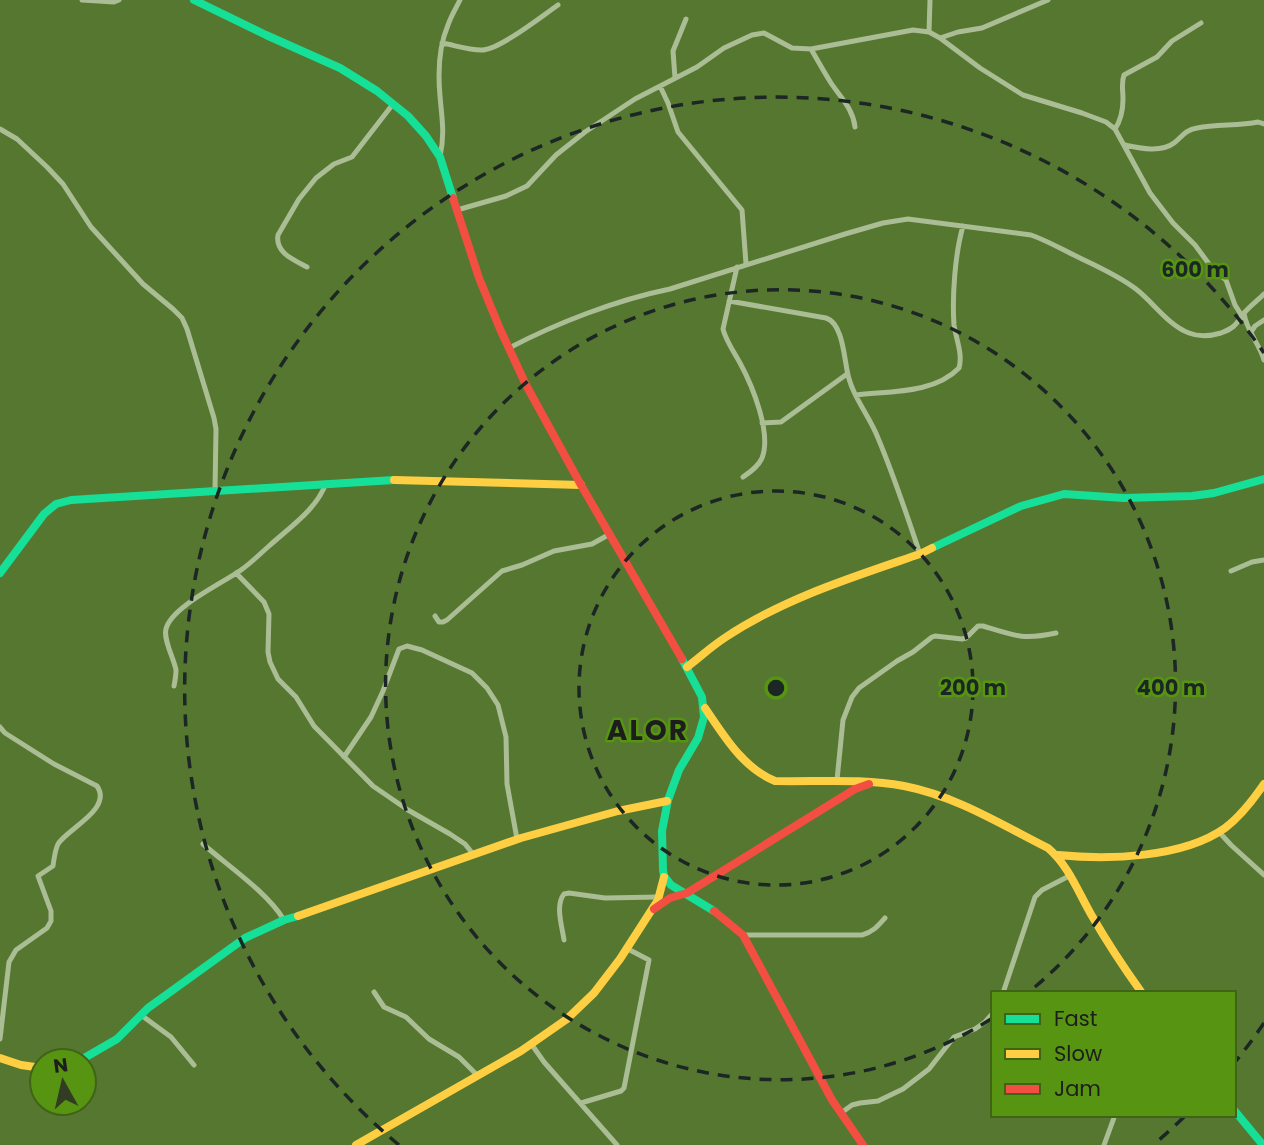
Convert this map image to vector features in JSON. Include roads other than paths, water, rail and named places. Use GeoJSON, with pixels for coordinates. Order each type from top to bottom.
{"type":"FeatureCollection","features":[{"type":"Feature","properties":{"kind":"main road"},"geometry":{"type":"LineString","coordinates":[[194,0],[340,68],[393,104],[426,136],[440,157],[479,278],[526,385],[687,667],[704,706],[736,751],[766,779],[837,780],[914,789],[946,799],[1048,848],[1058,855],[1090,914],[1141,991]]}},
{"type":"Feature","properties":{"kind":"main road"},"geometry":{"type":"LineString","coordinates":[[687,667],[724,638],[783,605],[822,588],[920,554],[1021,506],[1063,494],[1124,498],[1192,496],[1214,493],[1264,479]]}},
{"type":"Feature","properties":{"kind":"main road"},"geometry":{"type":"LineString","coordinates":[[0,573],[44,513],[56,504],[71,500],[326,482],[413,480],[581,485]]}},
{"type":"Feature","properties":{"kind":"main road"},"geometry":{"type":"LineString","coordinates":[[356,1145],[533,1045],[574,1013],[594,993],[659,897],[664,877],[661,841],[667,801],[679,771],[700,732],[704,706]]}},
{"type":"Feature","properties":{"kind":"main road"},"geometry":{"type":"LineString","coordinates":[[848,782],[852,787],[848,793]]}},
{"type":"Feature","properties":{"kind":"main road"},"geometry":{"type":"LineString","coordinates":[[649,914],[670,898],[687,893],[848,793],[875,783]]}},
{"type":"Feature","properties":{"kind":"main road"},"geometry":{"type":"LineString","coordinates":[[1058,855],[1088,859],[1127,858],[1189,845],[1219,832],[1241,814],[1264,784]]}},
{"type":"Feature","properties":{"kind":"main road"},"geometry":{"type":"LineString","coordinates":[[98,1050],[117,1039],[171,990],[245,938],[284,920],[517,839],[613,811],[667,801]]}},
{"type":"Feature","properties":{"kind":"main road"},"geometry":{"type":"LineString","coordinates":[[664,877],[668,883],[724,917],[743,935],[832,1100],[863,1145]]}},
{"type":"Feature","properties":{"kind":"main road"},"geometry":{"type":"LineString","coordinates":[[0,1058],[28,1066]]}},
{"type":"Feature","properties":{"kind":"main road"},"geometry":{"type":"LineString","coordinates":[[1236,1112],[1263,1145]]}},
{"type":"Feature","properties":{"kind":"street"},"geometry":{"type":"LineString","coordinates":[[82,0],[119,0]]}},
{"type":"Feature","properties":{"kind":"street"},"geometry":{"type":"LineString","coordinates":[[440,157],[443,141],[439,95],[442,43],[460,0]]}},
{"type":"Feature","properties":{"kind":"street"},"geometry":{"type":"LineString","coordinates":[[929,32],[930,0]]}},
{"type":"Feature","properties":{"kind":"street"},"geometry":{"type":"LineString","coordinates":[[940,38],[982,27],[1048,0]]}},
{"type":"Feature","properties":{"kind":"street"},"geometry":{"type":"LineString","coordinates":[[442,43],[478,50],[490,49],[558,5]]}},
{"type":"Feature","properties":{"kind":"street"},"geometry":{"type":"LineString","coordinates":[[676,78],[673,51],[686,19]]}},
{"type":"Feature","properties":{"kind":"street"},"geometry":{"type":"LineString","coordinates":[[1115,129],[1121,114],[1121,82],[1124,75],[1157,57],[1172,41],[1201,23]]}},
{"type":"Feature","properties":{"kind":"street"},"geometry":{"type":"LineString","coordinates":[[457,210],[506,196],[527,186],[556,155],[585,132],[626,105],[697,67],[724,48],[752,35],[759,33],[772,36],[792,48],[811,49],[913,30],[929,32],[1023,95],[1082,113],[1106,122],[1115,129],[1155,200],[1212,268],[1226,280],[1235,305],[1243,314],[1264,359]]}},
{"type":"Feature","properties":{"kind":"street"},"geometry":{"type":"LineString","coordinates":[[811,49],[848,106],[855,127]]}},
{"type":"Feature","properties":{"kind":"street"},"geometry":{"type":"LineString","coordinates":[[660,86],[678,132],[739,205],[743,218],[746,264]]}},
{"type":"Feature","properties":{"kind":"street"},"geometry":{"type":"LineString","coordinates":[[307,267],[285,254],[278,246],[281,229],[299,199],[316,178],[334,164],[352,157],[393,104]]}},
{"type":"Feature","properties":{"kind":"street"},"geometry":{"type":"LineString","coordinates":[[1125,145],[1150,149],[1177,141],[1184,132],[1198,127],[1258,122],[1264,124]]}},
{"type":"Feature","properties":{"kind":"street"},"geometry":{"type":"LineString","coordinates":[[0,129],[32,151],[63,184],[91,227],[143,284],[182,318],[214,418],[215,490]]}},
{"type":"Feature","properties":{"kind":"street"},"geometry":{"type":"LineString","coordinates":[[509,348],[619,302],[670,289],[883,223],[908,219],[1031,235],[1044,240],[1114,274],[1149,300],[1181,330],[1191,334],[1204,336],[1230,329],[1264,294]]}},
{"type":"Feature","properties":{"kind":"street"},"geometry":{"type":"LineString","coordinates":[[856,395],[926,387],[959,368],[954,296],[963,226]]}},
{"type":"Feature","properties":{"kind":"street"},"geometry":{"type":"LineString","coordinates":[[737,267],[723,321],[725,337],[742,366],[755,398],[764,443],[761,460],[756,468],[743,477]]}},
{"type":"Feature","properties":{"kind":"street"},"geometry":{"type":"LineString","coordinates":[[729,301],[831,320],[836,326],[847,374],[878,436],[920,554]]}},
{"type":"Feature","properties":{"kind":"street"},"geometry":{"type":"LineString","coordinates":[[1250,331],[1264,320]]}},
{"type":"Feature","properties":{"kind":"street"},"geometry":{"type":"LineString","coordinates":[[1230,329],[1242,327],[1250,331]]}},
{"type":"Feature","properties":{"kind":"street"},"geometry":{"type":"LineString","coordinates":[[762,423],[781,422],[847,374]]}},
{"type":"Feature","properties":{"kind":"street"},"geometry":{"type":"LineString","coordinates":[[174,686],[176,672],[165,634],[166,626],[178,611],[236,573],[313,506],[323,493],[326,482]]}},
{"type":"Feature","properties":{"kind":"street"},"geometry":{"type":"LineString","coordinates":[[435,616],[439,622],[447,620],[502,571],[554,551],[592,544],[610,534]]}},
{"type":"Feature","properties":{"kind":"street"},"geometry":{"type":"LineString","coordinates":[[1231,571],[1264,560]]}},
{"type":"Feature","properties":{"kind":"street"},"geometry":{"type":"LineString","coordinates":[[236,573],[264,602],[268,614],[270,662],[278,679],[296,697],[314,726],[373,786],[450,834],[472,854]]}},
{"type":"Feature","properties":{"kind":"street"},"geometry":{"type":"LineString","coordinates":[[837,780],[844,720],[852,697],[859,688],[913,653],[932,637],[966,638],[978,626],[1024,638],[1056,633]]}},
{"type":"Feature","properties":{"kind":"street"},"geometry":{"type":"LineString","coordinates":[[344,757],[372,717],[399,649],[408,646],[422,650],[472,673],[487,688],[498,705],[506,737],[506,784],[517,839]]}},
{"type":"Feature","properties":{"kind":"street"},"geometry":{"type":"LineString","coordinates":[[0,727],[45,759],[97,786],[101,796],[86,821],[57,846],[52,866],[38,876],[51,911],[51,921],[47,928],[16,950],[9,962],[0,1040]]}},
{"type":"Feature","properties":{"kind":"street"},"geometry":{"type":"LineString","coordinates":[[1219,832],[1264,875]]}},
{"type":"Feature","properties":{"kind":"street"},"geometry":{"type":"LineString","coordinates":[[203,844],[264,894],[284,920]]}},
{"type":"Feature","properties":{"kind":"street"},"geometry":{"type":"LineString","coordinates":[[1004,991],[1035,897],[1042,890],[1071,876]]}},
{"type":"Feature","properties":{"kind":"street"},"geometry":{"type":"LineString","coordinates":[[564,940],[559,909],[564,894],[606,898],[659,897]]}},
{"type":"Feature","properties":{"kind":"street"},"geometry":{"type":"LineString","coordinates":[[743,935],[862,935],[876,929],[885,918]]}},
{"type":"Feature","properties":{"kind":"street"},"geometry":{"type":"LineString","coordinates":[[581,1103],[624,1088],[649,960],[626,948]]}},
{"type":"Feature","properties":{"kind":"street"},"geometry":{"type":"LineString","coordinates":[[374,992],[384,1007],[406,1017],[429,1039],[459,1057],[478,1076]]}},
{"type":"Feature","properties":{"kind":"street"},"geometry":{"type":"LineString","coordinates":[[141,1015],[171,1037],[194,1065]]}},
{"type":"Feature","properties":{"kind":"street"},"geometry":{"type":"LineString","coordinates":[[841,1113],[852,1105],[878,1101],[903,1089],[929,1069],[954,1037],[975,1029],[991,1015]]}},
{"type":"Feature","properties":{"kind":"street"},"geometry":{"type":"LineString","coordinates":[[533,1045],[544,1062],[617,1145]]}},
{"type":"Feature","properties":{"kind":"street"},"geometry":{"type":"LineString","coordinates":[[1104,1145],[1114,1117]]}},
{"type":"Feature","properties":{"kind":"district","name":"ALOR"},"geometry":{"type":"Point","coordinates":[648,730]}}]}
